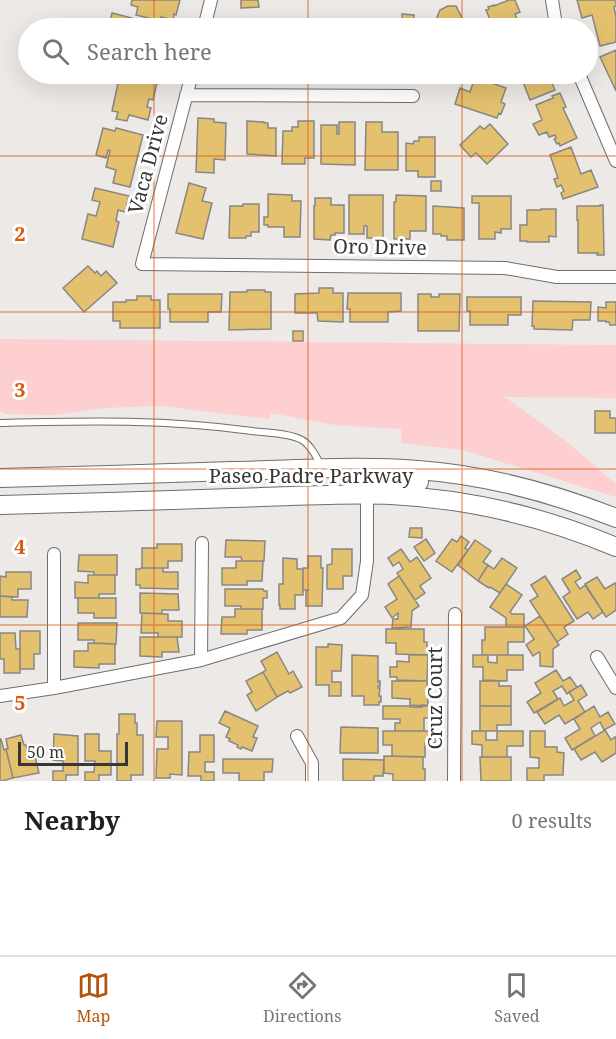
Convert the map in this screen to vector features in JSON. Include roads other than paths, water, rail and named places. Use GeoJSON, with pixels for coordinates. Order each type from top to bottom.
{"type":"FeatureCollection","features":[{"type":"Feature","properties":{"kind":"main road","name":"Paseo Padre Parkway"},"geometry":{"type":"LineString","coordinates":[[0,478],[370,468],[418,470],[496,481],[542,493],[616,518]]}},
{"type":"Feature","properties":{"kind":"main road"},"geometry":{"type":"LineString","coordinates":[[367,495],[383,484],[396,481],[444,484],[496,481]]}},
{"type":"Feature","properties":{"kind":"main road","name":"Paseo Padre Parkway"},"geometry":{"type":"LineString","coordinates":[[0,505],[367,495],[423,498],[501,510],[556,524],[616,547]]}},
{"type":"Feature","properties":{"kind":"street"},"geometry":{"type":"LineString","coordinates":[[206,18],[211,0]]}},
{"type":"Feature","properties":{"kind":"street"},"geometry":{"type":"LineString","coordinates":[[552,0],[555,18]]}},
{"type":"Feature","properties":{"kind":"street","name":"Vaca Drive"},"geometry":{"type":"LineString","coordinates":[[142,264],[189,84]]}},
{"type":"Feature","properties":{"kind":"street"},"geometry":{"type":"LineString","coordinates":[[583,84],[616,161]]}},
{"type":"Feature","properties":{"kind":"street"},"geometry":{"type":"LineString","coordinates":[[186,94],[413,96]]}},
{"type":"Feature","properties":{"kind":"street","name":"Oro Drive"},"geometry":{"type":"LineString","coordinates":[[142,264],[505,268],[557,277],[616,276]]}},
{"type":"Feature","properties":{"kind":"street"},"geometry":{"type":"LineString","coordinates":[[0,696],[201,660],[341,618],[362,595],[367,561],[367,495]]}},
{"type":"Feature","properties":{"kind":"street"},"geometry":{"type":"LineString","coordinates":[[201,660],[202,543]]}},
{"type":"Feature","properties":{"kind":"street"},"geometry":{"type":"LineString","coordinates":[[54,554],[54,688]]}},
{"type":"Feature","properties":{"kind":"street","name":"Cruz Court"},"geometry":{"type":"LineString","coordinates":[[454,781],[455,614]]}},
{"type":"Feature","properties":{"kind":"street"},"geometry":{"type":"LineString","coordinates":[[597,657],[616,688]]}},
{"type":"Feature","properties":{"kind":"street"},"geometry":{"type":"LineString","coordinates":[[297,736],[312,763],[312,781]]}},
{"type":"Feature","properties":{"kind":"lane"},"geometry":{"type":"LineString","coordinates":[[0,423],[140,421],[224,427],[293,436],[306,442],[323,469]]}}]}
